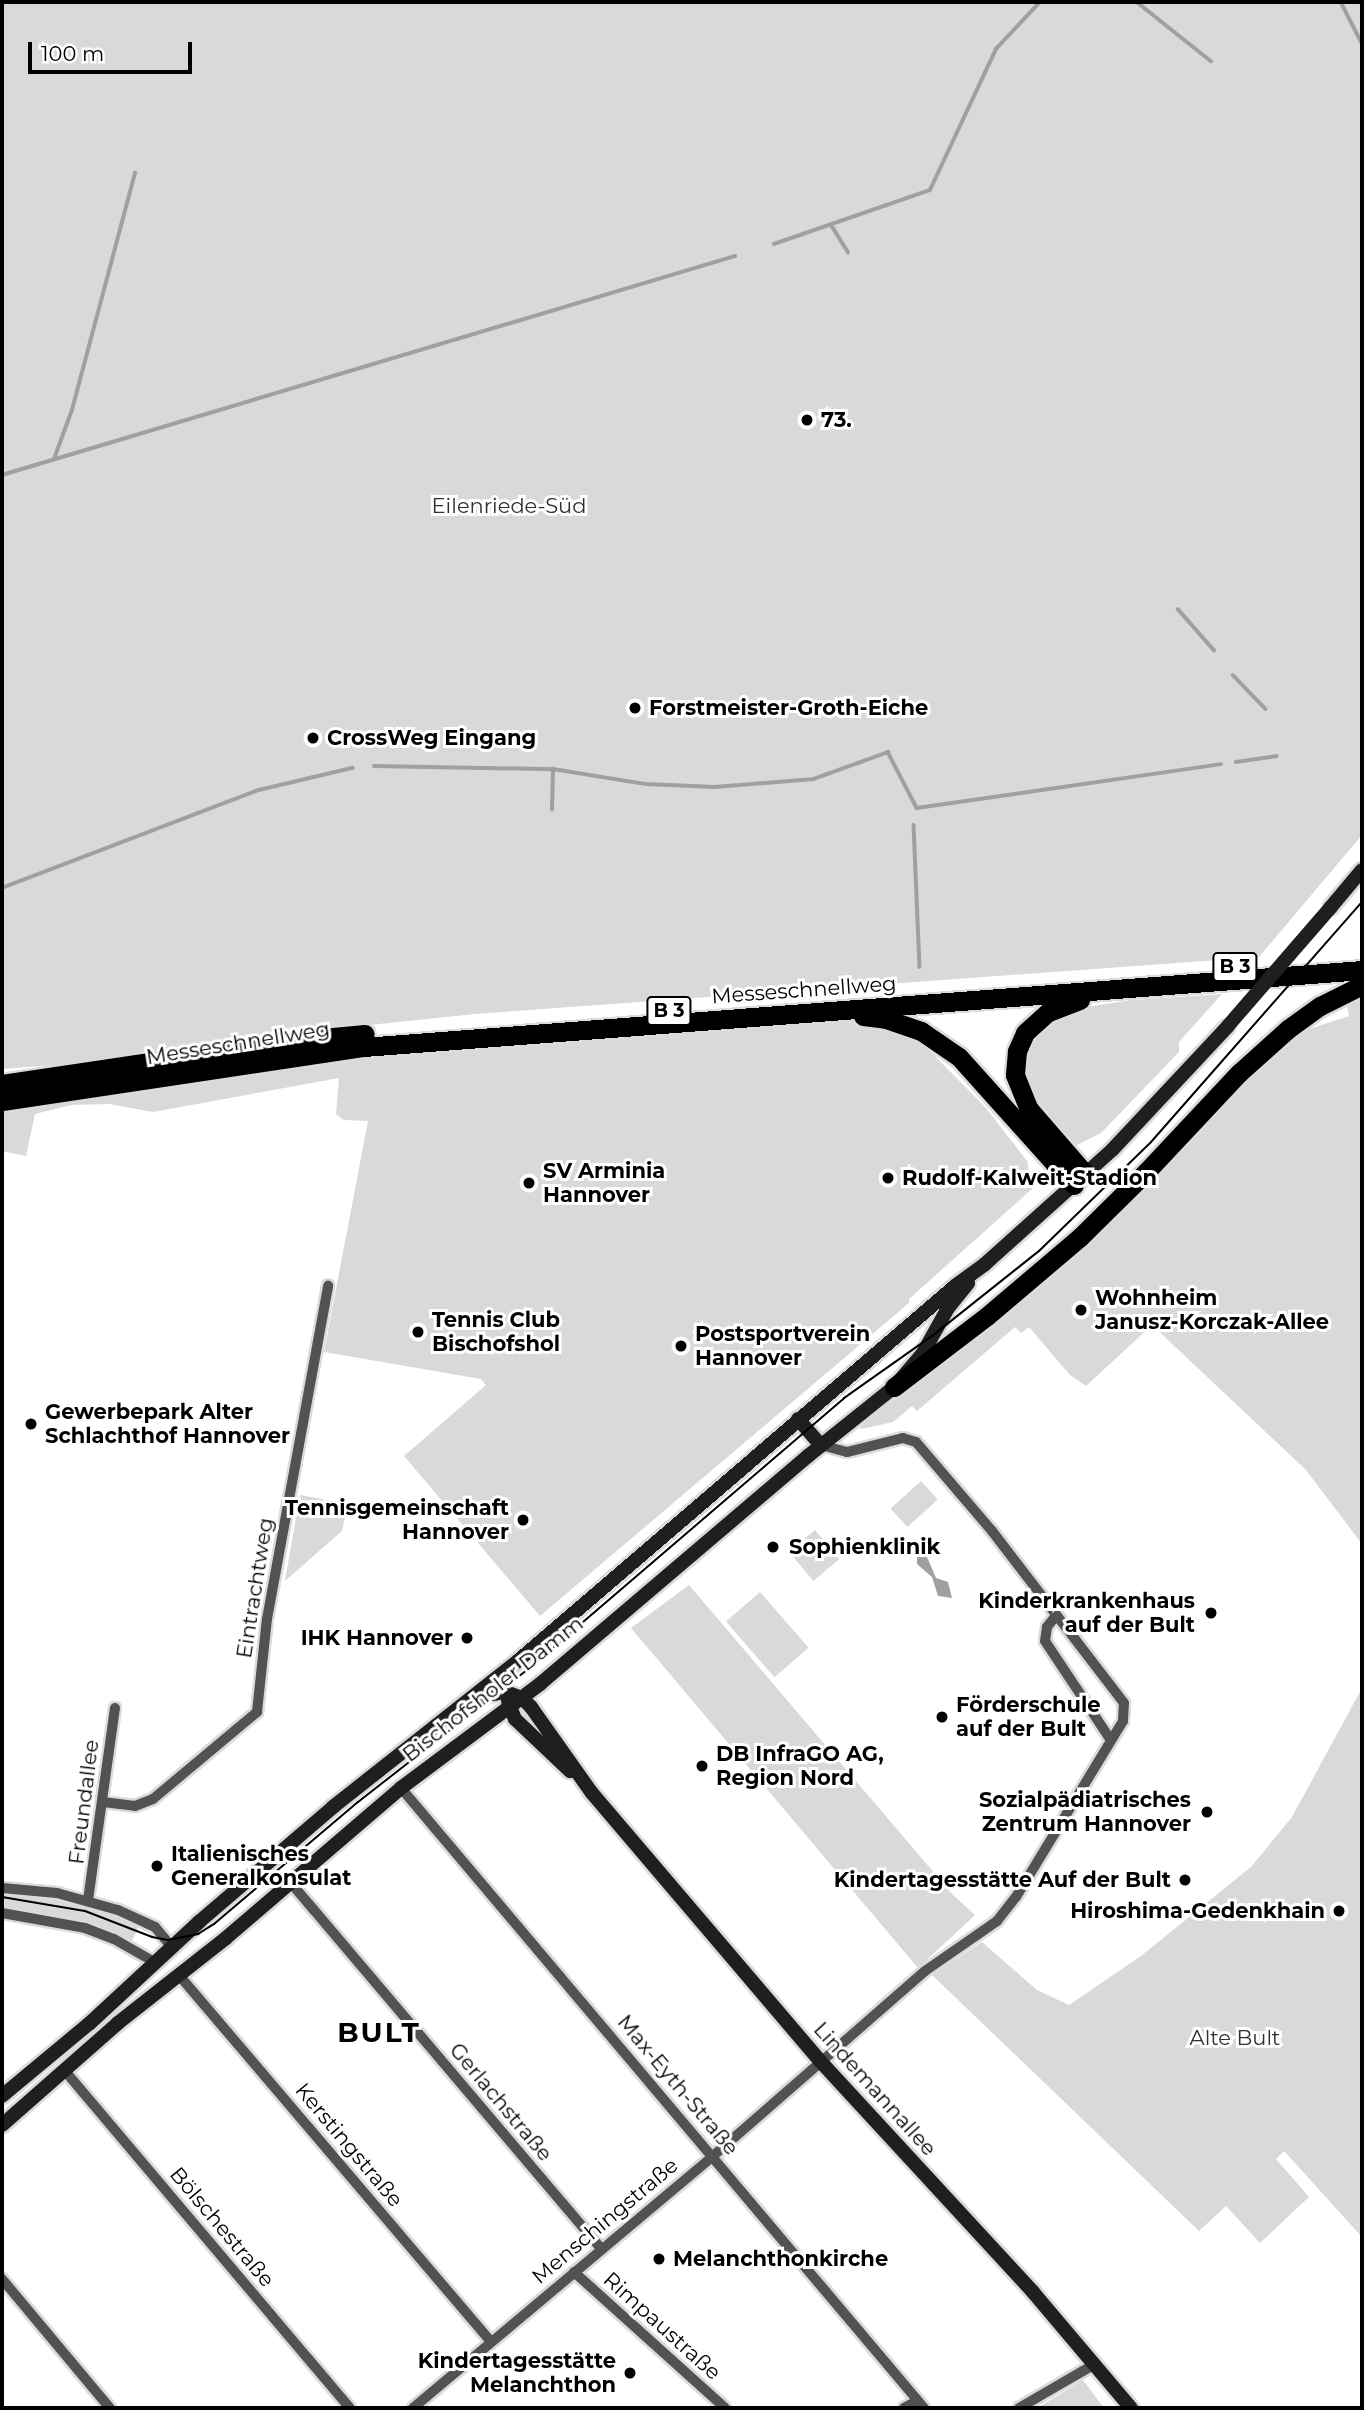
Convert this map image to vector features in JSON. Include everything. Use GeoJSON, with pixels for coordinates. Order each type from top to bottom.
{"type":"FeatureCollection","features":[{"type":"Feature","properties":{"kind":"highway","name":"Messeschnellweg"},"geometry":{"type":"LineString","coordinates":[[2,1084],[331,1037],[1362,958]]}},
{"type":"Feature","properties":{"kind":"highway","name":"Messeschnellweg"},"geometry":{"type":"LineString","coordinates":[[2,1101],[364,1047],[1362,970]]}},
{"type":"Feature","properties":{"kind":"highway"},"geometry":{"type":"LineString","coordinates":[[894,1387],[978,1324],[1080,1237],[1146,1172],[1239,1073],[1289,1029],[1320,1006],[1362,985]]}},
{"type":"Feature","properties":{"kind":"highway"},"geometry":{"type":"LineString","coordinates":[[1080,1180],[1021,1096],[1015,1075],[1017,1051],[1025,1033],[1059,1006],[1128,988]]}},
{"type":"Feature","properties":{"kind":"highway"},"geometry":{"type":"LineString","coordinates":[[812,1012],[886,1019],[936,1040],[980,1077],[1080,1180]]}},
{"type":"Feature","properties":{"kind":"main road","name":"Bischofsholer Damm"},"geometry":{"type":"LineString","coordinates":[[2,2096],[333,1807],[512,1665],[985,1264],[1080,1180],[1153,1109],[1362,870]]}},
{"type":"Feature","properties":{"kind":"main road","name":"Bischofsholer Damm"},"geometry":{"type":"LineString","coordinates":[[2,2125],[401,1788],[522,1698],[821,1445],[894,1387],[923,1353],[948,1308],[985,1264]]}},
{"type":"Feature","properties":{"kind":"main road"},"geometry":{"type":"LineString","coordinates":[[799,1419],[821,1445]]}},
{"type":"Feature","properties":{"kind":"main road"},"geometry":{"type":"LineString","coordinates":[[509,1708],[506,1692],[512,1665]]}},
{"type":"Feature","properties":{"kind":"main road"},"geometry":{"type":"LineString","coordinates":[[470,1699],[506,1692],[522,1698]]}},
{"type":"Feature","properties":{"kind":"main road","name":"Lindemannallee"},"geometry":{"type":"LineString","coordinates":[[522,1698],[592,1793],[820,2061],[1095,2364],[1131,2408]]}},
{"type":"Feature","properties":{"kind":"main road","name":"Lindemannallee"},"geometry":{"type":"LineString","coordinates":[[509,1708],[527,1730],[592,1793]]}},
{"type":"Feature","properties":{"kind":"main road"},"geometry":{"type":"LineString","coordinates":[[172,1947],[178,1974]]}},
{"type":"Feature","properties":{"kind":"main road"},"geometry":{"type":"LineString","coordinates":[[156,1963],[178,1974]]}},
{"type":"Feature","properties":{"kind":"street","name":"Eintrachtweg"},"geometry":{"type":"LineString","coordinates":[[103,1802],[135,1806],[153,1799],[257,1712],[267,1619],[328,1286]]}},
{"type":"Feature","properties":{"kind":"street","name":"Menschingstraße"},"geometry":{"type":"LineString","coordinates":[[413,2408],[713,2156],[925,1971],[996,1921],[1016,1897],[1123,1721],[1124,1703],[1055,1617],[992,1531],[916,1442],[904,1438],[847,1452],[821,1445]]}},
{"type":"Feature","properties":{"kind":"street"},"geometry":{"type":"LineString","coordinates":[[1055,1617],[1047,1627],[1045,1641],[1110,1739]]}},
{"type":"Feature","properties":{"kind":"street","name":"Freundallee"},"geometry":{"type":"LineString","coordinates":[[88,1900],[115,1708]]}},
{"type":"Feature","properties":{"kind":"street","name":"Max-Eyth-Straße"},"geometry":{"type":"LineString","coordinates":[[401,1788],[921,2404]]}},
{"type":"Feature","properties":{"kind":"street","name":"Gerlachstraße"},"geometry":{"type":"LineString","coordinates":[[290,1883],[601,2249]]}},
{"type":"Feature","properties":{"kind":"street","name":"Freundallee"},"geometry":{"type":"LineString","coordinates":[[2,1888],[46,1891],[88,1900],[147,1923],[172,1947]]}},
{"type":"Feature","properties":{"kind":"street"},"geometry":{"type":"LineString","coordinates":[[2,1913],[85,1928],[114,1939],[156,1963]]}},
{"type":"Feature","properties":{"kind":"street","name":"Kerstingstraße"},"geometry":{"type":"LineString","coordinates":[[178,1974],[490,2341]]}},
{"type":"Feature","properties":{"kind":"street","name":"Bölschestraße"},"geometry":{"type":"LineString","coordinates":[[65,2071],[350,2408]]}},
{"type":"Feature","properties":{"kind":"street","name":"Rimpaustraße"},"geometry":{"type":"LineString","coordinates":[[574,2272],[725,2408]]}},
{"type":"Feature","properties":{"kind":"street"},"geometry":{"type":"LineString","coordinates":[[2,2279],[110,2408]]}},
{"type":"Feature","properties":{"kind":"street"},"geometry":{"type":"LineString","coordinates":[[1018,2408],[1095,2364]]}},
{"type":"Feature","properties":{"kind":"street"},"geometry":{"type":"LineString","coordinates":[[904,2408],[921,2404]]}},
{"type":"Feature","properties":{"kind":"green space","name":"Eilenriede-Süd"},"geometry":{"type":"Polygon","coordinates":[[[2,2],[1362,2],[1362,835],[1259,957],[475,1014],[225,1040],[80,1063],[2,1069],[2,2]]]}},
{"type":"Feature","properties":{"kind":"green space"},"geometry":{"type":"Polygon","coordinates":[[[1222,994],[1179,1042],[1179,1052],[1101,1133],[1075,1146],[1027,1093],[1021,1080],[1027,1041],[1062,1011],[1131,1000],[1222,994]]]}},
{"type":"Feature","properties":{"kind":"green space"},"geometry":{"type":"Polygon","coordinates":[[[1362,994],[1362,1544],[1306,1470],[1152,1325],[1086,1386],[1070,1375],[1029,1327],[1021,1333],[1015,1327],[917,1411],[912,1406],[893,1422],[861,1429],[858,1425],[933,1373],[1087,1240],[1224,1099],[1294,1034],[1349,1016],[1346,1001],[1362,994]]]}},
{"type":"Feature","properties":{"kind":"green space"},"geometry":{"type":"Polygon","coordinates":[[[856,1021],[921,1042],[986,1108],[1027,1161],[1033,1188],[909,1299],[909,1303],[540,1616],[404,1456],[486,1385],[481,1379],[324,1352],[368,1121],[344,1120],[336,1114],[339,1078],[153,1112],[109,1104],[71,1105],[35,1114],[26,1156],[2,1151],[2,1112],[295,1062],[548,1040],[634,1038],[856,1021]]]}},
{"type":"Feature","properties":{"kind":"green space"},"geometry":{"type":"Polygon","coordinates":[[[921,1481],[938,1500],[907,1527],[891,1508],[921,1481]]]}},
{"type":"Feature","properties":{"kind":"green space"},"geometry":{"type":"Polygon","coordinates":[[[300,1495],[348,1504],[342,1531],[285,1581],[300,1495]]]}},
{"type":"Feature","properties":{"kind":"green space"},"geometry":{"type":"Polygon","coordinates":[[[815,1530],[839,1559],[813,1581],[789,1552],[815,1530]]]}},
{"type":"Feature","properties":{"kind":"green space"},"geometry":{"type":"Polygon","coordinates":[[[689,1585],[953,1895],[975,1915],[918,1968],[631,1628],[689,1585]]]}},
{"type":"Feature","properties":{"kind":"green space"},"geometry":{"type":"Polygon","coordinates":[[[760,1592],[809,1648],[775,1677],[726,1622],[760,1592]]]}},
{"type":"Feature","properties":{"kind":"green space","name":"Alte Bult"},"geometry":{"type":"Polygon","coordinates":[[[1362,1688],[1362,2237],[1284,2151],[1276,2159],[1309,2197],[1260,2243],[1226,2206],[1199,2231],[932,1975],[982,1942],[1037,1990],[1069,2005],[1141,1956],[1251,1867],[1292,1817],[1362,1688]]]}},
{"type":"Feature","properties":{"kind":"green space"},"geometry":{"type":"Polygon","coordinates":[[[2,1892],[64,1899],[140,1924],[131,1943],[76,1919],[2,1906],[2,1892]]]}},
{"type":"Feature","properties":{"kind":"green space"},"geometry":{"type":"Polygon","coordinates":[[[1083,2380],[1104,2408],[1037,2408],[1083,2380]]]}},
{"type":"Feature","properties":{"kind":"shaded area"},"geometry":{"type":"Polygon","coordinates":[[[917,1552],[925,1552],[936,1578],[948,1582],[952,1598],[938,1596],[932,1577],[917,1564],[917,1552]]]}},
{"type":"Feature","properties":{"kind":"waterway"},"geometry":{"type":"LineString","coordinates":[[774,244],[930,190],[996,49],[1040,2]]}},
{"type":"Feature","properties":{"kind":"waterway"},"geometry":{"type":"LineString","coordinates":[[1137,2],[1211,61]]}},
{"type":"Feature","properties":{"kind":"waterway"},"geometry":{"type":"LineString","coordinates":[[1341,2],[1362,43]]}},
{"type":"Feature","properties":{"kind":"waterway"},"geometry":{"type":"LineString","coordinates":[[54,459],[72,410],[135,173]]}},
{"type":"Feature","properties":{"kind":"waterway"},"geometry":{"type":"LineString","coordinates":[[832,226],[848,252]]}},
{"type":"Feature","properties":{"kind":"waterway"},"geometry":{"type":"LineString","coordinates":[[2,475],[735,256]]}},
{"type":"Feature","properties":{"kind":"waterway"},"geometry":{"type":"LineString","coordinates":[[1178,609],[1214,650]]}},
{"type":"Feature","properties":{"kind":"waterway"},"geometry":{"type":"LineString","coordinates":[[1233,675],[1266,709]]}},
{"type":"Feature","properties":{"kind":"waterway"},"geometry":{"type":"LineString","coordinates":[[374,766],[553,769],[646,784],[715,787],[814,779],[888,752],[917,808],[1221,764]]}},
{"type":"Feature","properties":{"kind":"waterway"},"geometry":{"type":"LineString","coordinates":[[1236,762],[1277,756]]}},
{"type":"Feature","properties":{"kind":"waterway"},"geometry":{"type":"LineString","coordinates":[[2,888],[259,790],[352,768]]}},
{"type":"Feature","properties":{"kind":"waterway"},"geometry":{"type":"LineString","coordinates":[[552,810],[553,769]]}},
{"type":"Feature","properties":{"kind":"waterway"},"geometry":{"type":"LineString","coordinates":[[914,825],[920,967]]}},
{"type":"Feature","properties":{"kind":"tram line"},"geometry":{"type":"LineString","coordinates":[[2,1897],[85,1911],[152,1937],[168,1940],[198,1934],[214,1924],[358,1802],[527,1670],[844,1398],[932,1336],[1039,1251],[1151,1142],[1362,902]]}},
{"type":"Feature","properties":{"kind":"place","name":"73."},"geometry":{"type":"Point","coordinates":[807,420]}},
{"type":"Feature","properties":{"kind":"place","name":"Forstmeister-Groth-Eiche"},"geometry":{"type":"Point","coordinates":[635,708]}},
{"type":"Feature","properties":{"kind":"place","name":"CrossWeg Eingang"},"geometry":{"type":"Point","coordinates":[313,738]}},
{"type":"Feature","properties":{"kind":"place","name":"Rudolf-Kalweit-Stadion"},"geometry":{"type":"Point","coordinates":[888,1178]}},
{"type":"Feature","properties":{"kind":"place","name":"SV Arminia Hannover"},"geometry":{"type":"Point","coordinates":[529,1183]}},
{"type":"Feature","properties":{"kind":"place","name":"Wohnheim Janusz-Korczak-Allee"},"geometry":{"type":"Point","coordinates":[1081,1310]}},
{"type":"Feature","properties":{"kind":"place","name":"Tennis Club Bischofshol"},"geometry":{"type":"Point","coordinates":[418,1332]}},
{"type":"Feature","properties":{"kind":"place","name":"Postsportverein Hannover"},"geometry":{"type":"Point","coordinates":[681,1346]}},
{"type":"Feature","properties":{"kind":"place","name":"Gewerbepark Alter Schlachthof Hannover"},"geometry":{"type":"Point","coordinates":[31,1424]}},
{"type":"Feature","properties":{"kind":"place","name":"Tennisgemeinschaft Hannover"},"geometry":{"type":"Point","coordinates":[523,1520]}},
{"type":"Feature","properties":{"kind":"place","name":"Sophienklinik"},"geometry":{"type":"Point","coordinates":[773,1547]}},
{"type":"Feature","properties":{"kind":"place","name":"Kinderkrankenhaus auf der Bult"},"geometry":{"type":"Point","coordinates":[1211,1613]}},
{"type":"Feature","properties":{"kind":"place","name":"IHK Hannover"},"geometry":{"type":"Point","coordinates":[467,1638]}},
{"type":"Feature","properties":{"kind":"place","name":"Förderschule auf der Bult"},"geometry":{"type":"Point","coordinates":[942,1717]}},
{"type":"Feature","properties":{"kind":"place","name":"DB InfraGO AG, Region Nord"},"geometry":{"type":"Point","coordinates":[702,1766]}},
{"type":"Feature","properties":{"kind":"place","name":"Sozialpädiatrisches Zentrum Hannover"},"geometry":{"type":"Point","coordinates":[1207,1812]}},
{"type":"Feature","properties":{"kind":"place","name":"Italienisches Generalkonsulat"},"geometry":{"type":"Point","coordinates":[157,1866]}},
{"type":"Feature","properties":{"kind":"place","name":"Kindertagesstätte Auf der Bult"},"geometry":{"type":"Point","coordinates":[1185,1880]}},
{"type":"Feature","properties":{"kind":"place","name":"Hiroshima-Gedenkhain"},"geometry":{"type":"Point","coordinates":[1339,1911]}},
{"type":"Feature","properties":{"kind":"place","name":"Melanchthonkirche"},"geometry":{"type":"Point","coordinates":[659,2259]}},
{"type":"Feature","properties":{"kind":"place","name":"Kindertagesstätte Melanchthon"},"geometry":{"type":"Point","coordinates":[630,2373]}},
{"type":"Feature","properties":{"kind":"district","name":"BULT"},"geometry":{"type":"Point","coordinates":[379,2032]}}]}
